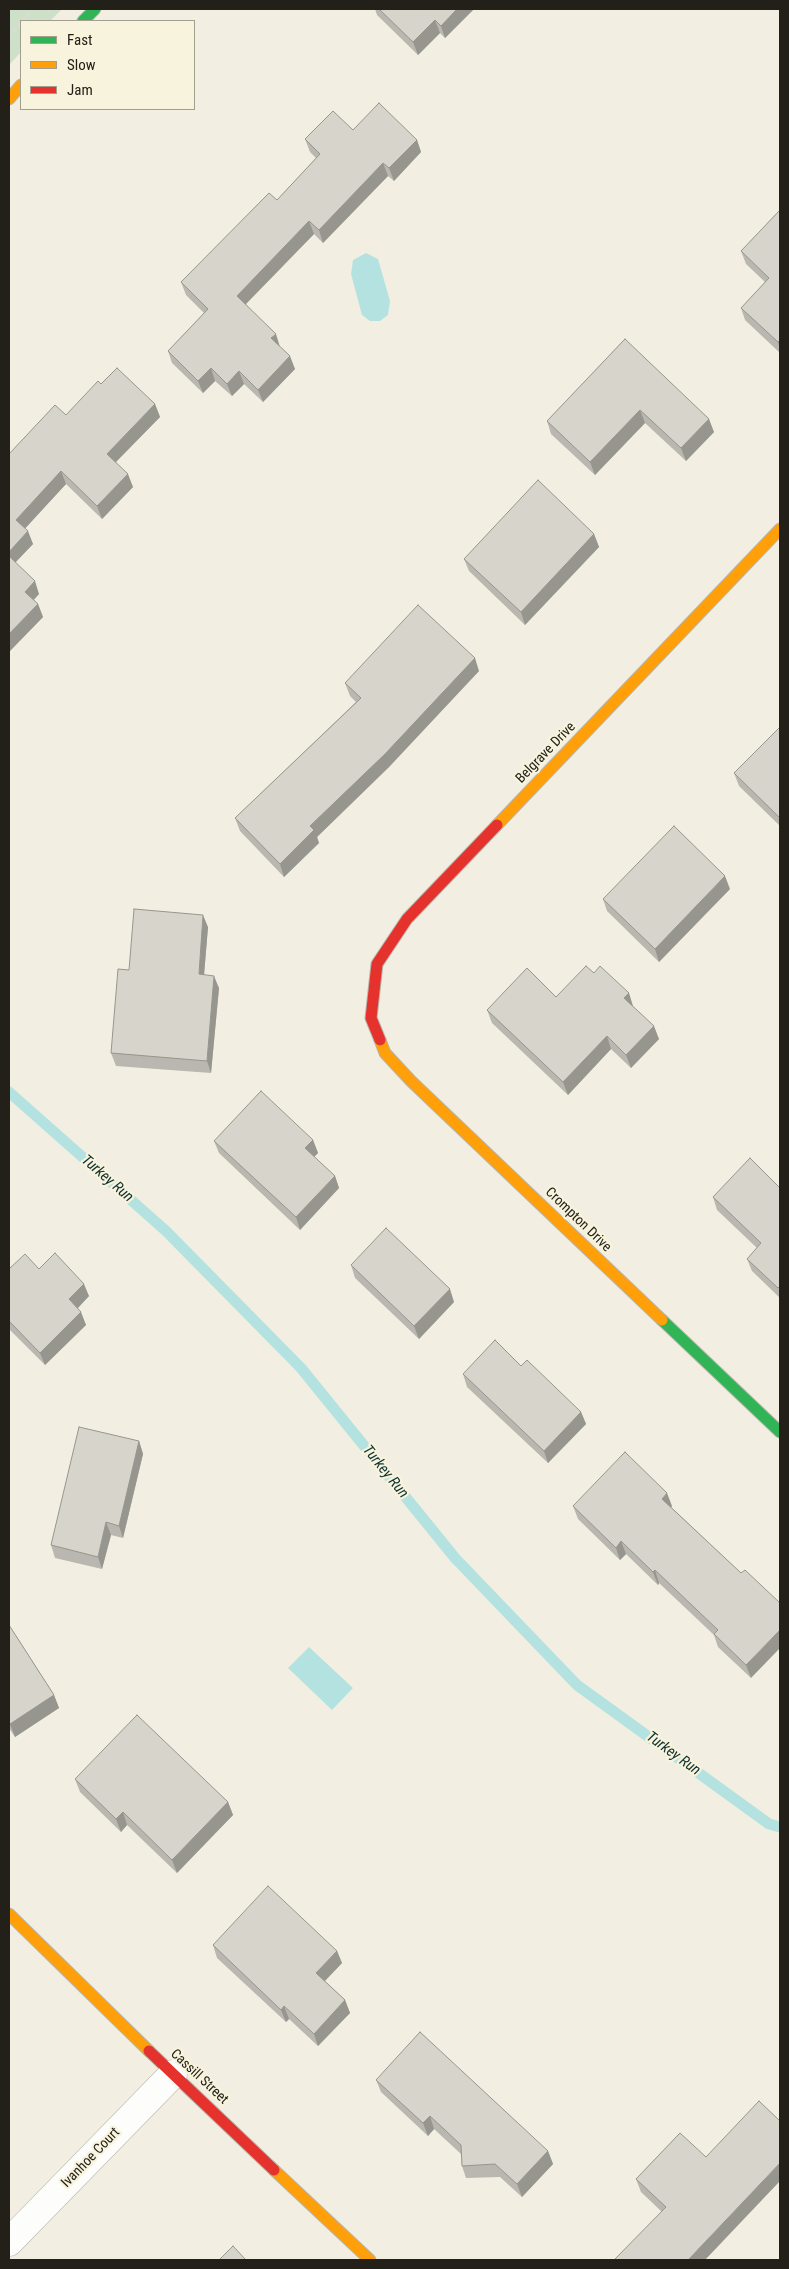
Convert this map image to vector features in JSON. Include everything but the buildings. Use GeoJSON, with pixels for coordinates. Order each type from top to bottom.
{"type":"FeatureCollection","features":[{"type":"Feature","properties":{"kind":"street"},"geometry":{"type":"LineString","coordinates":[[84,20],[94,9]]}},
{"type":"Feature","properties":{"kind":"street"},"geometry":{"type":"LineString","coordinates":[[9,98],[20,87]]}},
{"type":"Feature","properties":{"kind":"street","name":"Belgrave Drive"},"geometry":{"type":"LineString","coordinates":[[371,1018],[377,964],[407,919],[780,529]]}},
{"type":"Feature","properties":{"kind":"street","name":"Crompton Drive"},"geometry":{"type":"LineString","coordinates":[[371,1018],[386,1053],[411,1081],[780,1432]]}},
{"type":"Feature","properties":{"kind":"street","name":"Cassill Street"},"geometry":{"type":"LineString","coordinates":[[9,1914],[173,2074],[370,2260]]}},
{"type":"Feature","properties":{"kind":"street","name":"Ivanhoe Court"},"geometry":{"type":"LineString","coordinates":[[9,2242],[173,2074]]}},
{"type":"Feature","properties":{"kind":"path"},"geometry":{"type":"LineString","coordinates":[[24,20],[34,9]]}},
{"type":"Feature","properties":{"kind":"path"},"geometry":{"type":"LineString","coordinates":[[9,36],[20,24]]}},
{"type":"Feature","properties":{"kind":"green space"},"geometry":{"type":"Polygon","coordinates":[[[9,9],[62,9],[51,20],[20,20],[20,53],[9,65],[9,9]]]}},
{"type":"Feature","properties":{"kind":"water"},"geometry":{"type":"Polygon","coordinates":[[[366,253],[378,259],[390,301],[388,315],[380,321],[370,321],[362,315],[351,274],[353,260],[366,253]]]}},
{"type":"Feature","properties":{"kind":"water"},"geometry":{"type":"Polygon","coordinates":[[[309,1647],[353,1688],[332,1710],[288,1668],[309,1647]]]}},
{"type":"Feature","properties":{"kind":"waterway","name":"Turkey Run"},"geometry":{"type":"LineString","coordinates":[[9,1092],[166,1231],[301,1368],[455,1558],[577,1685],[769,1824],[780,1827]]}},
{"type":"Feature","properties":{"kind":"traffic: fast"},"geometry":{"type":"LineString","coordinates":[[84,20],[95,9]]}},
{"type":"Feature","properties":{"kind":"traffic: fast"},"geometry":{"type":"LineString","coordinates":[[662,1320],[780,1432]]}},
{"type":"Feature","properties":{"kind":"traffic: slow"},"geometry":{"type":"LineString","coordinates":[[9,99],[20,86]]}},
{"type":"Feature","properties":{"kind":"traffic: slow"},"geometry":{"type":"LineString","coordinates":[[497,825],[780,529]]}},
{"type":"Feature","properties":{"kind":"traffic: slow"},"geometry":{"type":"LineString","coordinates":[[380,1040],[385,1053],[411,1081],[662,1320]]}},
{"type":"Feature","properties":{"kind":"traffic: slow"},"geometry":{"type":"LineString","coordinates":[[9,1914],[149,2051]]}},
{"type":"Feature","properties":{"kind":"traffic: slow"},"geometry":{"type":"LineString","coordinates":[[274,2170],[370,2260]]}},
{"type":"Feature","properties":{"kind":"traffic: jam"},"geometry":{"type":"LineString","coordinates":[[380,1040],[371,1018],[377,964],[407,919],[497,825]]}},
{"type":"Feature","properties":{"kind":"traffic: jam"},"geometry":{"type":"LineString","coordinates":[[149,2051],[274,2170]]}}]}
